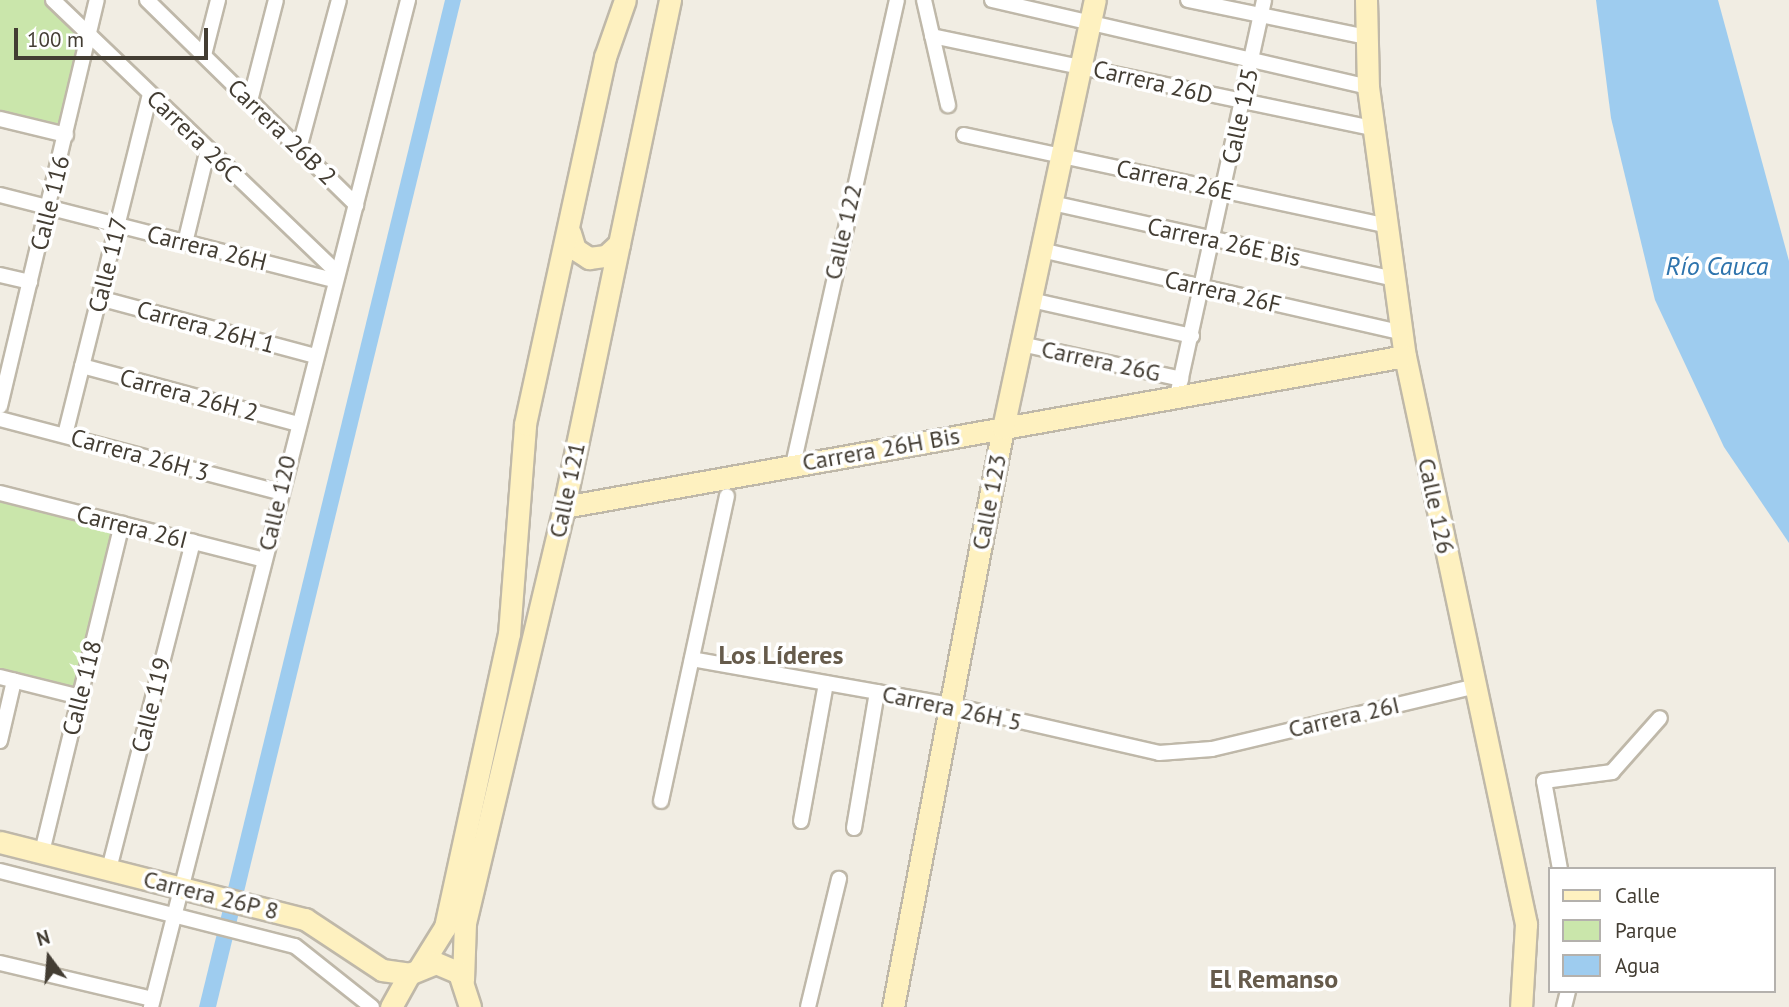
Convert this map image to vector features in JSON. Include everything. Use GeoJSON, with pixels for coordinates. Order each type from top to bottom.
{"type":"FeatureCollection","features":[{"type":"Feature","properties":{"kind":"street","name":"Carrera 26C"},"geometry":{"type":"LineString","coordinates":[[52,0],[91,34],[335,276]]}},
{"type":"Feature","properties":{"kind":"street","name":"Calle 116"},"geometry":{"type":"LineString","coordinates":[[0,406],[7,349],[30,282],[97,0]]}},
{"type":"Feature","properties":{"kind":"street","name":"Carrera 26B 2"},"geometry":{"type":"LineString","coordinates":[[148,0],[162,7],[204,55],[356,205]]}},
{"type":"Feature","properties":{"kind":"street"},"geometry":{"type":"LineString","coordinates":[[204,55],[218,0]]}},
{"type":"Feature","properties":{"kind":"street"},"geometry":{"type":"LineString","coordinates":[[250,101],[276,0]]}},
{"type":"Feature","properties":{"kind":"street"},"geometry":{"type":"LineString","coordinates":[[299,149],[339,0]]}},
{"type":"Feature","properties":{"kind":"street","name":"Calle 120"},"geometry":{"type":"LineString","coordinates":[[151,1003],[264,560],[312,355],[356,205],[408,0]]}},
{"type":"Feature","properties":{"kind":"street","name":"Calle 121"},"geometry":{"type":"LineString","coordinates":[[391,1007],[447,918],[509,634],[520,454],[570,233],[605,57],[625,0]]}},
{"type":"Feature","properties":{"kind":"street","name":"Calle 121"},"geometry":{"type":"LineString","coordinates":[[467,992],[465,923],[564,507],[670,0]]}},
{"type":"Feature","properties":{"kind":"street","name":"Calle 122"},"geometry":{"type":"LineString","coordinates":[[793,464],[897,0]]}},
{"type":"Feature","properties":{"kind":"street"},"geometry":{"type":"LineString","coordinates":[[923,0],[948,105]]}},
{"type":"Feature","properties":{"kind":"street"},"geometry":{"type":"LineString","coordinates":[[992,0],[1368,87]]}},
{"type":"Feature","properties":{"kind":"street","name":"Calle 123"},"geometry":{"type":"LineString","coordinates":[[893,1007],[1003,428],[1095,0]]}},
{"type":"Feature","properties":{"kind":"street"},"geometry":{"type":"LineString","coordinates":[[1188,0],[1367,37]]}},
{"type":"Feature","properties":{"kind":"street","name":"Calle 125"},"geometry":{"type":"LineString","coordinates":[[1179,388],[1245,103],[1264,0]]}},
{"type":"Feature","properties":{"kind":"street","name":"Calle 126"},"geometry":{"type":"LineString","coordinates":[[1366,0],[1368,87],[1404,333],[1405,356],[1526,924],[1521,1007]]}},
{"type":"Feature","properties":{"kind":"street","name":"Carrera 26D"},"geometry":{"type":"LineString","coordinates":[[932,36],[1373,128]]}},
{"type":"Feature","properties":{"kind":"street","name":"Calle 117"},"geometry":{"type":"LineString","coordinates":[[65,435],[150,94]]}},
{"type":"Feature","properties":{"kind":"street"},"geometry":{"type":"LineString","coordinates":[[0,119],[66,135]]}},
{"type":"Feature","properties":{"kind":"street","name":"Carrera 26E"},"geometry":{"type":"LineString","coordinates":[[964,135],[1387,226]]}},
{"type":"Feature","properties":{"kind":"street"},"geometry":{"type":"LineString","coordinates":[[185,243],[208,149]]}},
{"type":"Feature","properties":{"kind":"street","name":"Carrera 26H"},"geometry":{"type":"LineString","coordinates":[[0,195],[185,243],[335,276]]}},
{"type":"Feature","properties":{"kind":"street","name":"Carrera 26E Bis"},"geometry":{"type":"LineString","coordinates":[[1052,203],[1213,241],[1395,279]]}},
{"type":"Feature","properties":{"kind":"street"},"geometry":{"type":"LineString","coordinates":[[570,233],[575,249],[589,258],[606,256],[619,244]]}},
{"type":"Feature","properties":{"kind":"street","name":"Carrera 26F"},"geometry":{"type":"LineString","coordinates":[[1041,250],[1404,333]]}},
{"type":"Feature","properties":{"kind":"street"},"geometry":{"type":"LineString","coordinates":[[0,275],[30,282]]}},
{"type":"Feature","properties":{"kind":"street","name":"Carrera 26H 1"},"geometry":{"type":"LineString","coordinates":[[99,298],[312,355]]}},
{"type":"Feature","properties":{"kind":"street"},"geometry":{"type":"LineString","coordinates":[[1031,300],[1192,336]]}},
{"type":"Feature","properties":{"kind":"street","name":"Carrera 26G"},"geometry":{"type":"LineString","coordinates":[[1021,344],[1179,388]]}},
{"type":"Feature","properties":{"kind":"street","name":"Carrera 26H Bis"},"geometry":{"type":"LineString","coordinates":[[564,507],[1003,428],[1179,388],[1405,356]]}},
{"type":"Feature","properties":{"kind":"street","name":"Carrera 26H 2"},"geometry":{"type":"LineString","coordinates":[[82,366],[295,423]]}},
{"type":"Feature","properties":{"kind":"street","name":"Carrera 26H 3"},"geometry":{"type":"LineString","coordinates":[[0,419],[279,492]]}},
{"type":"Feature","properties":{"kind":"street","name":"Carrera 26I"},"geometry":{"type":"LineString","coordinates":[[0,493],[264,560]]}},
{"type":"Feature","properties":{"kind":"street"},"geometry":{"type":"LineString","coordinates":[[661,801],[727,496]]}},
{"type":"Feature","properties":{"kind":"street","name":"Calle 118"},"geometry":{"type":"LineString","coordinates":[[42,852],[122,524]]}},
{"type":"Feature","properties":{"kind":"street","name":"Calle 119"},"geometry":{"type":"LineString","coordinates":[[108,869],[193,542]]}},
{"type":"Feature","properties":{"kind":"street","name":"Carrera 26H 5"},"geometry":{"type":"LineString","coordinates":[[692,659],[950,705],[1159,753],[1212,749]]}},
{"type":"Feature","properties":{"kind":"street"},"geometry":{"type":"LineString","coordinates":[[0,741],[7,679],[80,697]]}},
{"type":"Feature","properties":{"kind":"street"},"geometry":{"type":"LineString","coordinates":[[801,821],[826,683]]}},
{"type":"Feature","properties":{"kind":"street","name":"Carrera 26I"},"geometry":{"type":"LineString","coordinates":[[1212,749],[1477,686]]}},
{"type":"Feature","properties":{"kind":"street"},"geometry":{"type":"LineString","coordinates":[[854,828],[877,692]]}},
{"type":"Feature","properties":{"kind":"street"},"geometry":{"type":"LineString","coordinates":[[1560,867],[1544,781],[1612,772],[1660,718]]}},
{"type":"Feature","properties":{"kind":"street","name":"Carrera 26P 8"},"geometry":{"type":"LineString","coordinates":[[0,842],[305,919],[382,970],[415,970],[445,965],[467,992]]}},
{"type":"Feature","properties":{"kind":"street","name":"Carrera 26P 8"},"geometry":{"type":"LineString","coordinates":[[0,871],[248,930],[295,946],[372,1007]]}},
{"type":"Feature","properties":{"kind":"street"},"geometry":{"type":"LineString","coordinates":[[808,1007],[839,879]]}},
{"type":"Feature","properties":{"kind":"street"},"geometry":{"type":"LineString","coordinates":[[0,963],[151,1003]]}},
{"type":"Feature","properties":{"kind":"street"},"geometry":{"type":"LineString","coordinates":[[467,992],[483,1007]]}},
{"type":"Feature","properties":{"kind":"green space"},"geometry":{"type":"Polygon","coordinates":[[[0,0],[53,0],[91,34],[66,135],[0,119],[0,0]]]}},
{"type":"Feature","properties":{"kind":"green space"},"geometry":{"type":"Polygon","coordinates":[[[0,493],[122,524],[80,697],[0,677],[0,493]]]}},
{"type":"Feature","properties":{"kind":"water"},"geometry":{"type":"Polygon","coordinates":[[[445,0],[461,0],[216,1007],[199,1007],[445,0]]]}},
{"type":"Feature","properties":{"kind":"water","name":"Río Cauca"},"geometry":{"type":"Polygon","coordinates":[[[1596,0],[1718,0],[1789,261],[1789,543],[1724,447],[1655,300],[1611,118],[1596,0]]]}},
{"type":"Feature","properties":{"kind":"district","name":"Los Líderes"},"geometry":{"type":"Point","coordinates":[781,655]}},
{"type":"Feature","properties":{"kind":"district","name":"El Remanso"},"geometry":{"type":"Point","coordinates":[1274,979]}}]}
